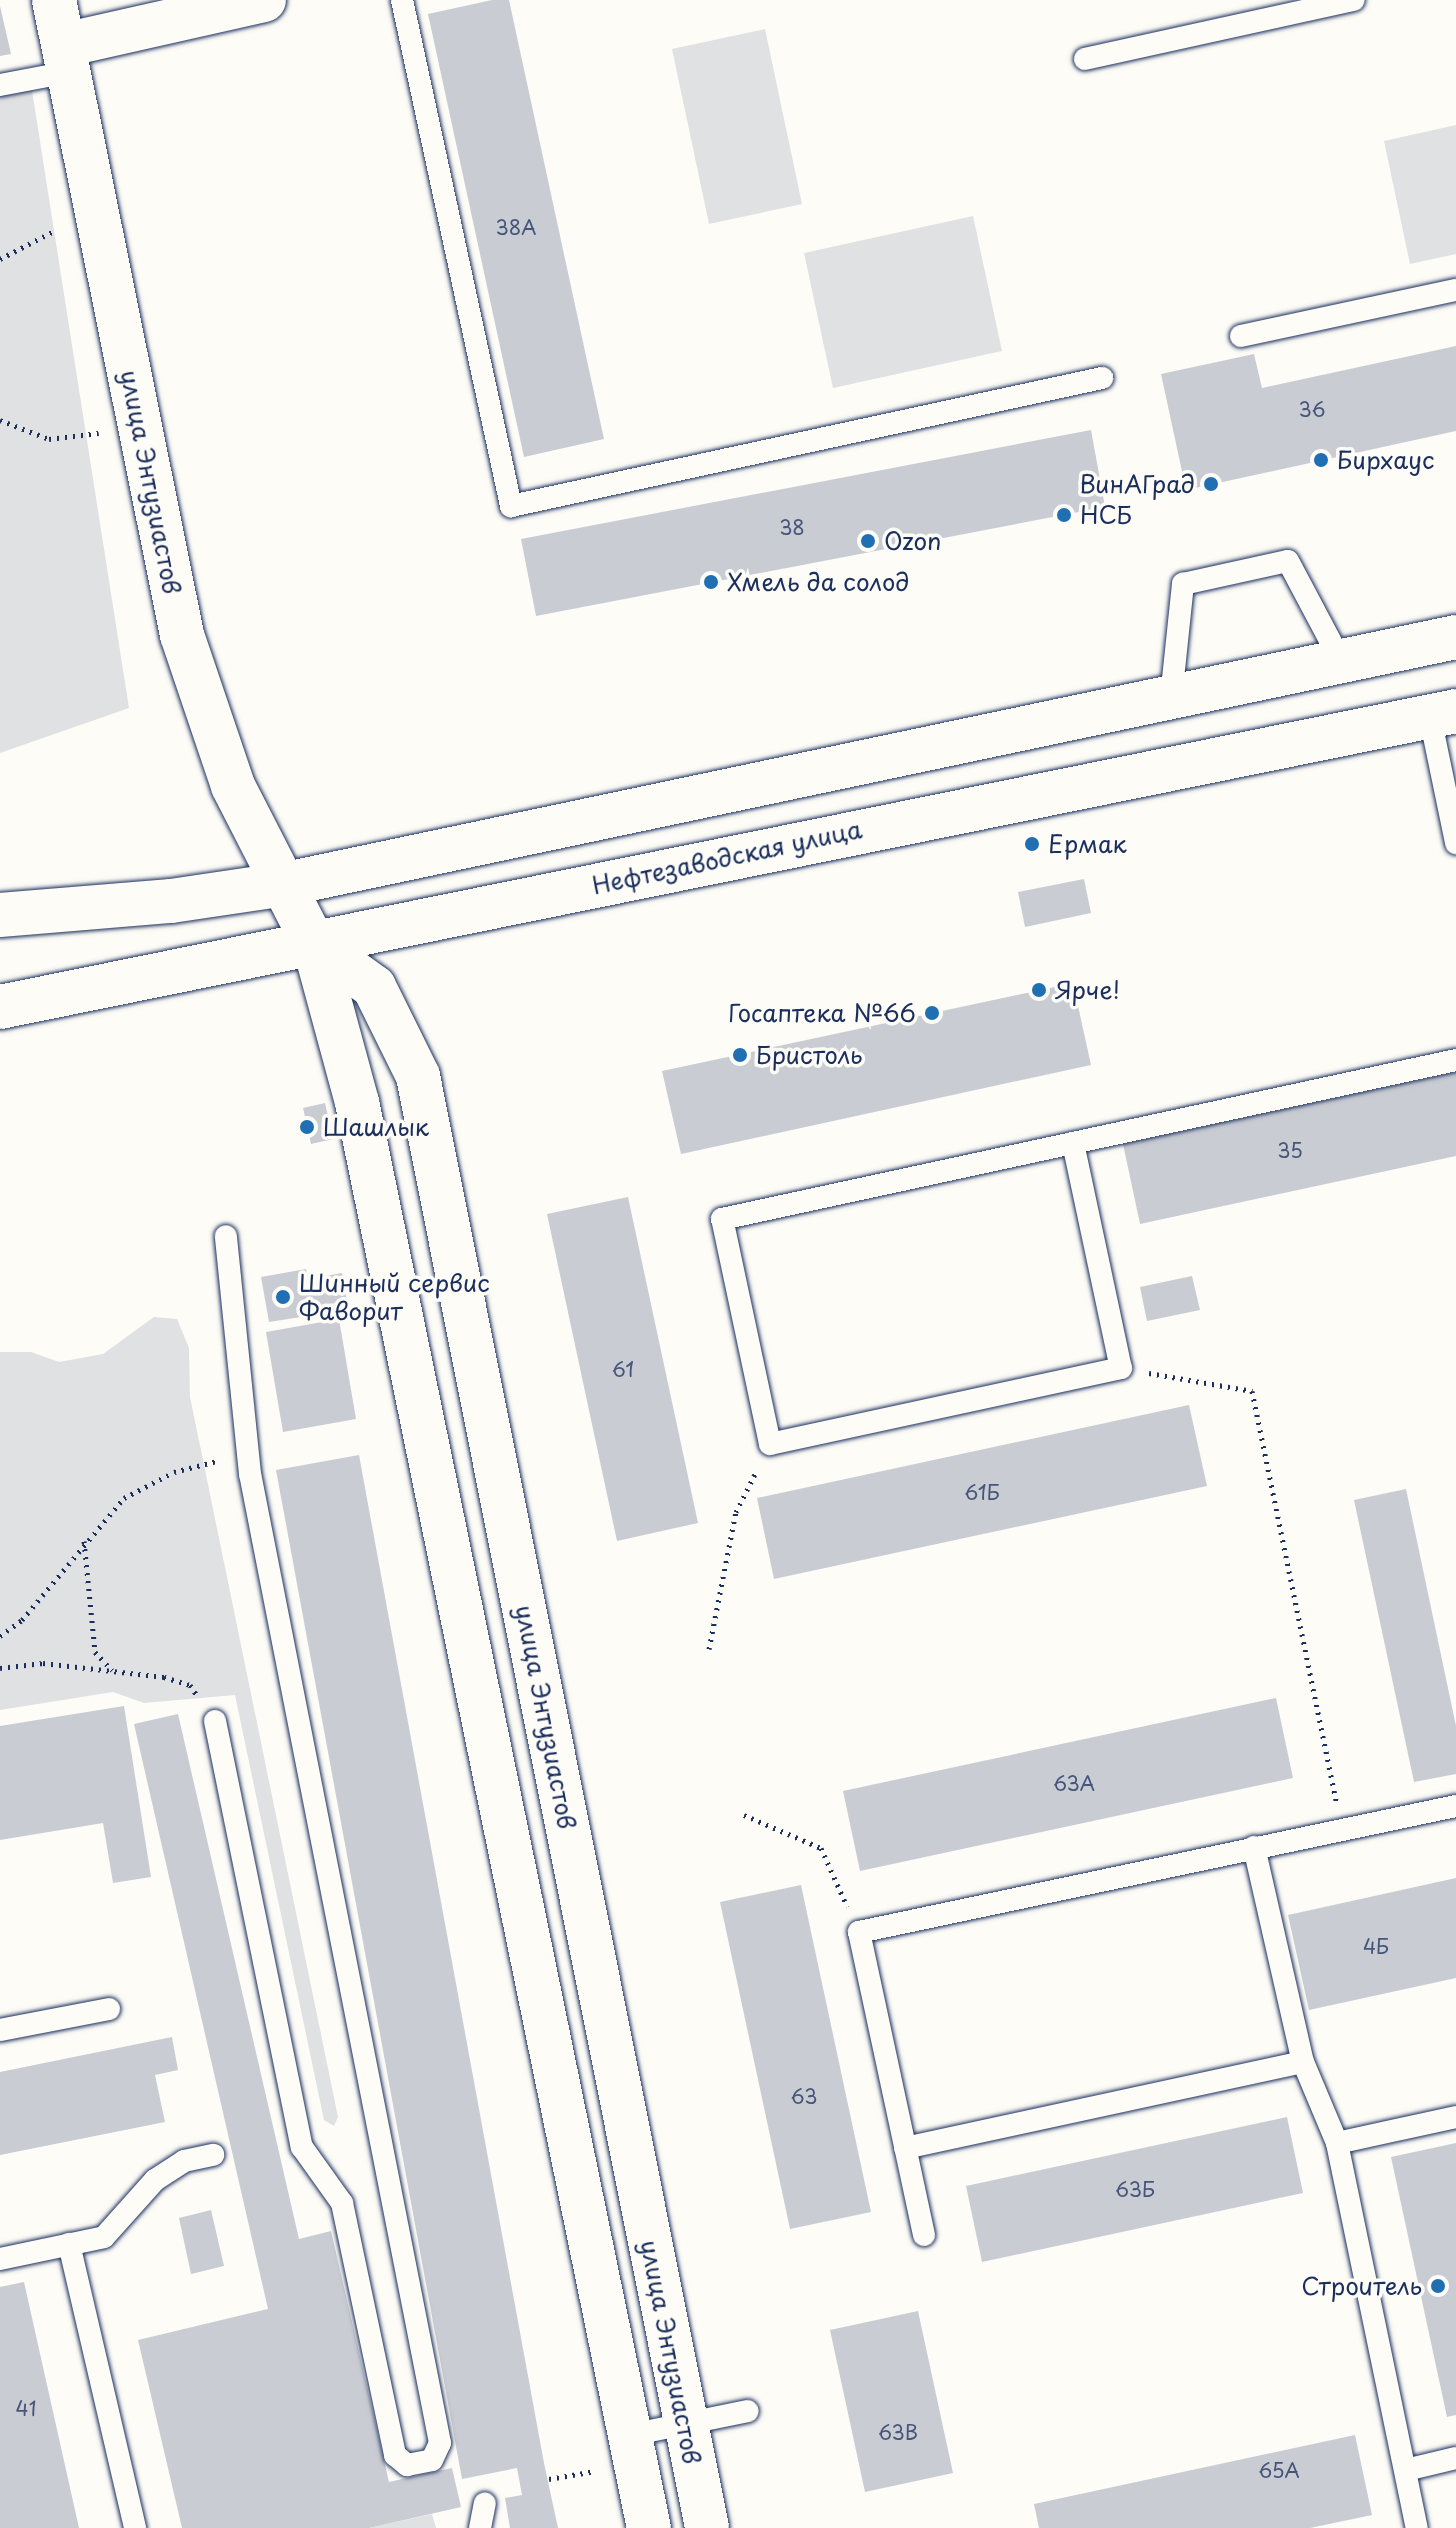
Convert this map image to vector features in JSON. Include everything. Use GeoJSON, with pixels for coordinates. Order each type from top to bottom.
{"type":"FeatureCollection","features":[{"type":"Feature","properties":{"kind":"main road","name":"улица Энтузиастов"},"geometry":{"type":"LineString","coordinates":[[54,0],[182,635],[233,786],[286,884],[314,944],[357,1102],[649,2528]]}},
{"type":"Feature","properties":{"kind":"main road"},"geometry":{"type":"LineString","coordinates":[[67,58],[264,0]]}},
{"type":"Feature","properties":{"kind":"main road"},"geometry":{"type":"LineString","coordinates":[[0,915],[171,901],[286,884],[1456,637]]}},
{"type":"Feature","properties":{"kind":"main road","name":"Нефтезаводская улица"},"geometry":{"type":"LineString","coordinates":[[0,1007],[884,824],[1443,714]]}},
{"type":"Feature","properties":{"kind":"main road","name":"улица Энтузиастов"},"geometry":{"type":"LineString","coordinates":[[314,944],[374,987],[418,1076],[707,2528]]}},
{"type":"Feature","properties":{"kind":"lane"},"geometry":{"type":"LineString","coordinates":[[402,0],[511,506],[1102,378]]}},
{"type":"Feature","properties":{"kind":"lane"},"geometry":{"type":"LineString","coordinates":[[1085,59],[1354,0]]}},
{"type":"Feature","properties":{"kind":"lane"},"geometry":{"type":"LineString","coordinates":[[0,85],[67,58]]}},
{"type":"Feature","properties":{"kind":"lane"},"geometry":{"type":"LineString","coordinates":[[1241,336],[1456,290]]}},
{"type":"Feature","properties":{"kind":"lane"},"geometry":{"type":"LineString","coordinates":[[1171,698],[1183,584],[1273,564],[1288,561],[1341,661]]}},
{"type":"Feature","properties":{"kind":"lane"},"geometry":{"type":"LineString","coordinates":[[1443,714],[1456,843]]}},
{"type":"Feature","properties":{"kind":"lane"},"geometry":{"type":"LineString","coordinates":[[1073,1143],[1121,1368],[770,1444],[722,1219],[1456,1060]]}},
{"type":"Feature","properties":{"kind":"lane"},"geometry":{"type":"LineString","coordinates":[[215,1721],[302,2147],[342,2203],[395,2455],[407,2465],[432,2460],[440,2443],[247,1452],[226,1236]]}},
{"type":"Feature","properties":{"kind":"lane"},"geometry":{"type":"LineString","coordinates":[[924,2235],[859,1932],[1456,1806]]}},
{"type":"Feature","properties":{"kind":"lane"},"geometry":{"type":"LineString","coordinates":[[1254,1847],[1303,2062],[1337,2143],[1417,2528]]}},
{"type":"Feature","properties":{"kind":"lane"},"geometry":{"type":"LineString","coordinates":[[0,2030],[109,2009]]}},
{"type":"Feature","properties":{"kind":"lane"},"geometry":{"type":"LineString","coordinates":[[905,2148],[1303,2062]]}},
{"type":"Feature","properties":{"kind":"lane"},"geometry":{"type":"LineString","coordinates":[[1337,2143],[1456,2117]]}},
{"type":"Feature","properties":{"kind":"lane"},"geometry":{"type":"LineString","coordinates":[[0,2259],[104,2237],[155,2180],[184,2161],[213,2155]]}},
{"type":"Feature","properties":{"kind":"lane"},"geometry":{"type":"LineString","coordinates":[[69,2244],[135,2528]]}},
{"type":"Feature","properties":{"kind":"lane"},"geometry":{"type":"LineString","coordinates":[[630,2435],[748,2411]]}},
{"type":"Feature","properties":{"kind":"lane"},"geometry":{"type":"LineString","coordinates":[[1406,2470],[1456,2458]]}},
{"type":"Feature","properties":{"kind":"lane"},"geometry":{"type":"LineString","coordinates":[[480,2528],[485,2503]]}},
{"type":"Feature","properties":{"kind":"path"},"geometry":{"type":"LineString","coordinates":[[0,259],[98,213]]}},
{"type":"Feature","properties":{"kind":"path"},"geometry":{"type":"LineString","coordinates":[[0,420],[49,439],[140,428]]}},
{"type":"Feature","properties":{"kind":"path"},"geometry":{"type":"LineString","coordinates":[[1121,1368],[1252,1391],[1342,1830]]}},
{"type":"Feature","properties":{"kind":"path"},"geometry":{"type":"LineString","coordinates":[[709,1649],[736,1512],[770,1444]]}},
{"type":"Feature","properties":{"kind":"path"},"geometry":{"type":"LineString","coordinates":[[0,1636],[22,1620],[84,1541],[124,1498],[174,1472],[247,1452]]}},
{"type":"Feature","properties":{"kind":"path"},"geometry":{"type":"LineString","coordinates":[[84,1541],[95,1652],[113,1671]]}},
{"type":"Feature","properties":{"kind":"path"},"geometry":{"type":"LineString","coordinates":[[0,1668],[43,1663],[113,1671],[190,1685],[215,1721]]}},
{"type":"Feature","properties":{"kind":"path"},"geometry":{"type":"LineString","coordinates":[[744,1815],[821,1848],[859,1932]]}},
{"type":"Feature","properties":{"kind":"shaded area"},"geometry":{"type":"Polygon","coordinates":[[[765,29],[802,204],[709,224],[672,49],[765,29]]]}},
{"type":"Feature","properties":{"kind":"shaded area"},"geometry":{"type":"Polygon","coordinates":[[[31,84],[129,708],[0,753],[0,90],[31,84]]]}},
{"type":"Feature","properties":{"kind":"shaded area"},"geometry":{"type":"Polygon","coordinates":[[[1456,125],[1456,254],[1410,264],[1384,141],[1456,125]]]}},
{"type":"Feature","properties":{"kind":"shaded area"},"geometry":{"type":"Polygon","coordinates":[[[973,216],[1002,351],[833,388],[804,253],[973,216]]]}},
{"type":"Feature","properties":{"kind":"shaded area"},"geometry":{"type":"Polygon","coordinates":[[[154,1317],[177,1319],[189,1348],[190,1397],[338,2117],[334,2126],[324,2120],[235,1695],[144,1703],[113,1692],[0,1710],[0,1352],[31,1352],[59,1362],[103,1354],[154,1317]]]}},
{"type":"Feature","properties":{"kind":"shaded area"},"geometry":{"type":"Polygon","coordinates":[[[432,2514],[436,2528],[369,2528],[432,2514]]]}},
{"type":"Feature","properties":{"kind":"building"},"geometry":{"type":"Polygon","coordinates":[[[492,0],[509,0],[604,439],[524,457],[428,14],[492,0]]]}},
{"type":"Feature","properties":{"kind":"building"},"geometry":{"type":"Polygon","coordinates":[[[0,6],[11,54],[0,56],[0,6]]]}},
{"type":"Feature","properties":{"kind":"building"},"geometry":{"type":"Polygon","coordinates":[[[1456,346],[1456,431],[1186,490],[1161,374],[1254,354],[1262,388],[1456,346]]]}},
{"type":"Feature","properties":{"kind":"building"},"geometry":{"type":"Polygon","coordinates":[[[1091,430],[1105,507],[536,616],[521,539],[1091,430]]]}},
{"type":"Feature","properties":{"kind":"building"},"geometry":{"type":"Polygon","coordinates":[[[1084,879],[1091,913],[1025,927],[1018,892],[1084,879]]]}},
{"type":"Feature","properties":{"kind":"building"},"geometry":{"type":"Polygon","coordinates":[[[1073,983],[1091,1065],[681,1154],[662,1071],[1073,983]]]}},
{"type":"Feature","properties":{"kind":"building"},"geometry":{"type":"Polygon","coordinates":[[[1456,1072],[1456,1156],[1140,1224],[1123,1144],[1456,1072]]]}},
{"type":"Feature","properties":{"kind":"building"},"geometry":{"type":"Polygon","coordinates":[[[325,1103],[333,1139],[311,1144],[303,1108],[325,1103]]]}},
{"type":"Feature","properties":{"kind":"building"},"geometry":{"type":"Polygon","coordinates":[[[628,1197],[698,1523],[617,1541],[547,1214],[628,1197]]]}},
{"type":"Feature","properties":{"kind":"building"},"geometry":{"type":"Polygon","coordinates":[[[306,1269],[308,1279],[342,1273],[347,1301],[313,1307],[314,1315],[269,1322],[261,1277],[306,1269]]]}},
{"type":"Feature","properties":{"kind":"building"},"geometry":{"type":"Polygon","coordinates":[[[1192,1276],[1200,1310],[1147,1321],[1140,1287],[1192,1276]]]}},
{"type":"Feature","properties":{"kind":"building"},"geometry":{"type":"Polygon","coordinates":[[[339,1319],[356,1419],[283,1432],[266,1332],[339,1319]]]}},
{"type":"Feature","properties":{"kind":"building"},"geometry":{"type":"Polygon","coordinates":[[[1189,1405],[1207,1486],[774,1579],[757,1498],[1189,1405]]]}},
{"type":"Feature","properties":{"kind":"building"},"geometry":{"type":"Polygon","coordinates":[[[359,1455],[558,2528],[510,2528],[505,2498],[522,2495],[517,2468],[462,2479],[276,1470],[359,1455]]]}},
{"type":"Feature","properties":{"kind":"building"},"geometry":{"type":"Polygon","coordinates":[[[1406,1489],[1456,1726],[1456,1774],[1414,1782],[1354,1500],[1406,1489]]]}},
{"type":"Feature","properties":{"kind":"building"},"geometry":{"type":"Polygon","coordinates":[[[1276,1698],[1293,1778],[860,1871],[843,1791],[1276,1698]]]}},
{"type":"Feature","properties":{"kind":"building"},"geometry":{"type":"Polygon","coordinates":[[[124,1706],[151,1877],[113,1883],[103,1823],[0,1840],[0,1726],[124,1706]]]}},
{"type":"Feature","properties":{"kind":"building"},"geometry":{"type":"Polygon","coordinates":[[[178,1714],[299,2239],[331,2231],[389,2482],[452,2468],[461,2507],[369,2528],[182,2528],[138,2340],[268,2309],[134,1724],[178,1714]]]}},
{"type":"Feature","properties":{"kind":"building"},"geometry":{"type":"Polygon","coordinates":[[[1456,1878],[1456,1978],[1309,2010],[1288,1915],[1456,1878]]]}},
{"type":"Feature","properties":{"kind":"building"},"geometry":{"type":"Polygon","coordinates":[[[801,1885],[871,2212],[790,2229],[720,1902],[801,1885]]]}},
{"type":"Feature","properties":{"kind":"building"},"geometry":{"type":"Polygon","coordinates":[[[172,2037],[178,2070],[155,2075],[165,2122],[0,2155],[0,2072],[172,2037]]]}},
{"type":"Feature","properties":{"kind":"building"},"geometry":{"type":"Polygon","coordinates":[[[1287,2117],[1303,2193],[982,2262],[966,2186],[1287,2117]]]}},
{"type":"Feature","properties":{"kind":"building","name":"Строитель"},"geometry":{"type":"Polygon","coordinates":[[[1456,2143],[1456,2415],[1447,2417],[1391,2157],[1456,2143]]]}},
{"type":"Feature","properties":{"kind":"building"},"geometry":{"type":"Polygon","coordinates":[[[211,2210],[224,2266],[191,2274],[179,2218],[211,2210]]]}},
{"type":"Feature","properties":{"kind":"building"},"geometry":{"type":"Polygon","coordinates":[[[24,2282],[79,2528],[0,2528],[0,2287],[24,2282]]]}},
{"type":"Feature","properties":{"kind":"building"},"geometry":{"type":"Polygon","coordinates":[[[918,2311],[953,2473],[865,2492],[830,2330],[918,2311]]]}},
{"type":"Feature","properties":{"kind":"building"},"geometry":{"type":"Polygon","coordinates":[[[1355,2435],[1372,2515],[1310,2528],[1039,2528],[1034,2504],[1355,2435]]]}},
{"type":"Feature","properties":{"kind":"place","name":"Бирхаус"},"geometry":{"type":"Point","coordinates":[1321,460]}},
{"type":"Feature","properties":{"kind":"place","name":"ВинАГрад"},"geometry":{"type":"Point","coordinates":[1211,484]}},
{"type":"Feature","properties":{"kind":"place","name":"НСБ"},"geometry":{"type":"Point","coordinates":[1064,515]}},
{"type":"Feature","properties":{"kind":"place","name":"Ozon"},"geometry":{"type":"Point","coordinates":[868,541]}},
{"type":"Feature","properties":{"kind":"place","name":"Хмель да солод"},"geometry":{"type":"Point","coordinates":[711,582]}},
{"type":"Feature","properties":{"kind":"place","name":"Ермак"},"geometry":{"type":"Point","coordinates":[1032,844]}},
{"type":"Feature","properties":{"kind":"place","name":"Ярче!"},"geometry":{"type":"Point","coordinates":[1039,990]}},
{"type":"Feature","properties":{"kind":"place","name":"Госаптека №66"},"geometry":{"type":"Point","coordinates":[932,1013]}},
{"type":"Feature","properties":{"kind":"place","name":"Бристоль"},"geometry":{"type":"Point","coordinates":[740,1055]}},
{"type":"Feature","properties":{"kind":"place","name":"Шашлык"},"geometry":{"type":"Point","coordinates":[307,1127]}},
{"type":"Feature","properties":{"kind":"place","name":"Шинный сервис Фаворит"},"geometry":{"type":"Point","coordinates":[283,1297]}},
{"type":"Feature","properties":{"kind":"place","name":"Строитель"},"geometry":{"type":"Point","coordinates":[1438,2286]}}]}
